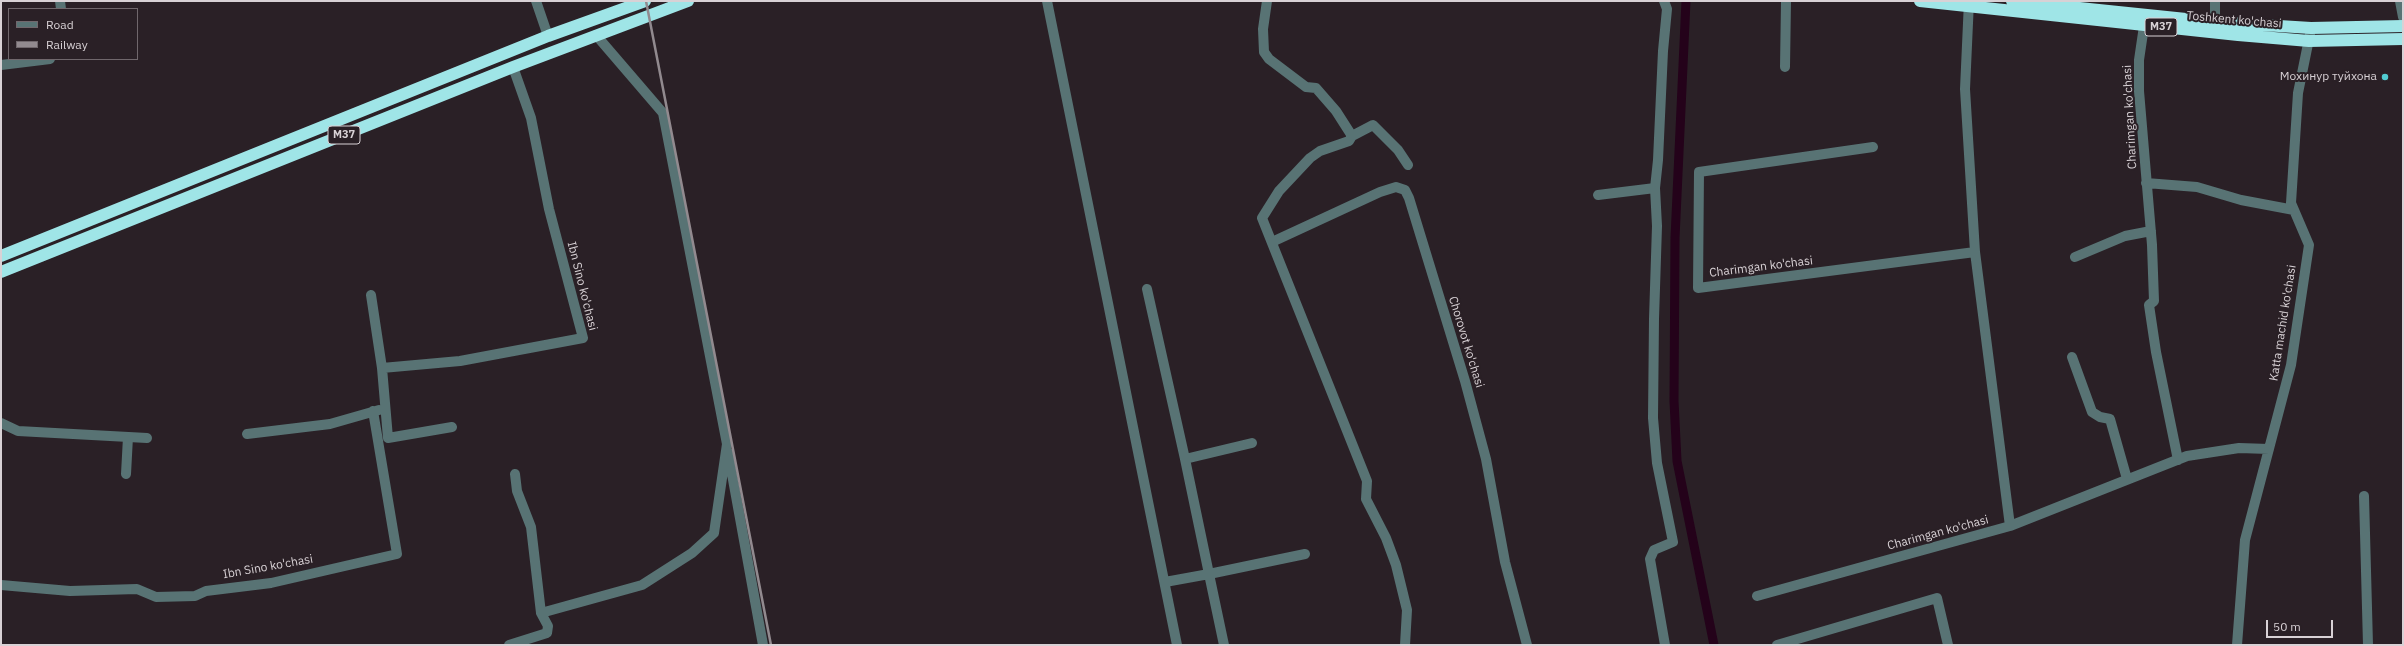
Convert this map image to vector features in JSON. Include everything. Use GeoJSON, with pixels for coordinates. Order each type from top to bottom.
{"type":"FeatureCollection","features":[{"type":"Feature","properties":{"kind":"highway","name":"M37"},"geometry":{"type":"LineString","coordinates":[[1,256],[548,36],[645,1]]}},
{"type":"Feature","properties":{"kind":"highway","name":"M37"},"geometry":{"type":"LineString","coordinates":[[1,272],[596,35],[688,1]]}},
{"type":"Feature","properties":{"kind":"highway","name":"Toshkent ko'chasi"},"geometry":{"type":"LineString","coordinates":[[1920,1],[1969,4],[2144,26],[2309,41],[2403,39]]}},
{"type":"Feature","properties":{"kind":"highway","name":"Toshkent ko'chasi"},"geometry":{"type":"LineString","coordinates":[[2019,1],[2216,22],[2311,28],[2403,26]]}},
{"type":"Feature","properties":{"kind":"highway"},"geometry":{"type":"LineString","coordinates":[[429,84],[437,98]]}},
{"type":"Feature","properties":{"kind":"street"},"geometry":{"type":"LineString","coordinates":[[536,1],[548,36]]}},
{"type":"Feature","properties":{"kind":"street"},"geometry":{"type":"LineString","coordinates":[[1047,1],[1177,645]]}},
{"type":"Feature","properties":{"kind":"street"},"geometry":{"type":"LineString","coordinates":[[1267,1],[1263,29],[1264,52],[1269,59],[1306,87],[1316,88],[1336,111],[1352,136]]}},
{"type":"Feature","properties":{"kind":"street"},"geometry":{"type":"LineString","coordinates":[[1664,1],[1667,9],[1655,188],[1657,226],[1653,418],[1657,463],[1673,542],[1654,550],[1650,559],[1665,645]]}},
{"type":"Feature","properties":{"kind":"street"},"geometry":{"type":"LineString","coordinates":[[1785,67],[1786,1]]}},
{"type":"Feature","properties":{"kind":"street"},"geometry":{"type":"LineString","coordinates":[[2215,1],[2216,22]]}},
{"type":"Feature","properties":{"kind":"street"},"geometry":{"type":"LineString","coordinates":[[2400,1],[2403,17]]}},
{"type":"Feature","properties":{"kind":"street"},"geometry":{"type":"LineString","coordinates":[[1969,4],[1964,88],[1975,252],[2010,526]]}},
{"type":"Feature","properties":{"kind":"street","name":"Charimgan ko'chasi"},"geometry":{"type":"LineString","coordinates":[[2144,26],[2139,60],[2139,91],[2151,231],[2154,301],[2149,305],[2178,460]]}},
{"type":"Feature","properties":{"kind":"street","name":"Katta machid ko'chasi"},"geometry":{"type":"LineString","coordinates":[[2237,645],[2245,540],[2291,366],[2309,245],[2291,203],[2298,93],[2311,28]]}},
{"type":"Feature","properties":{"kind":"street"},"geometry":{"type":"LineString","coordinates":[[596,35],[662,113],[727,444],[763,645]]}},
{"type":"Feature","properties":{"kind":"street"},"geometry":{"type":"LineString","coordinates":[[1,65],[42,60]]}},
{"type":"Feature","properties":{"kind":"street","name":"Ibn Sino ko'chasi"},"geometry":{"type":"LineString","coordinates":[[382,368],[460,361],[583,338],[550,209],[531,118],[513,68]]}},
{"type":"Feature","properties":{"kind":"street"},"geometry":{"type":"LineString","coordinates":[[1405,645],[1407,610],[1396,565],[1386,538],[1366,499],[1367,481],[1262,218],[1280,191],[1310,158],[1320,151],[1349,141],[1352,136],[1373,125],[1398,150],[1408,165]]}},
{"type":"Feature","properties":{"kind":"street","name":"Charimgan ko'chasi"},"geometry":{"type":"LineString","coordinates":[[1873,147],[1699,172],[1698,288],[1975,252]]}},
{"type":"Feature","properties":{"kind":"street","name":"Charimgan ko'chasi"},"geometry":{"type":"LineString","coordinates":[[2146,183],[2197,187],[2241,200],[2294,210]]}},
{"type":"Feature","properties":{"kind":"street","name":"Chorovot ko'chasi"},"geometry":{"type":"LineString","coordinates":[[1272,242],[1380,192],[1396,187],[1405,190],[1409,198],[1465,381],[1486,459],[1505,562],[1527,645]]}},
{"type":"Feature","properties":{"kind":"street"},"geometry":{"type":"LineString","coordinates":[[1598,195],[1655,188]]}},
{"type":"Feature","properties":{"kind":"street"},"geometry":{"type":"LineString","coordinates":[[2075,257],[2125,236],[2151,231]]}},
{"type":"Feature","properties":{"kind":"street"},"geometry":{"type":"LineString","coordinates":[[1147,289],[1185,459],[1224,645]]}},
{"type":"Feature","properties":{"kind":"street"},"geometry":{"type":"LineString","coordinates":[[371,295],[382,368],[388,438],[452,427]]}},
{"type":"Feature","properties":{"kind":"street"},"geometry":{"type":"LineString","coordinates":[[2072,357],[2092,412],[2100,417],[2110,419],[2127,479]]}},
{"type":"Feature","properties":{"kind":"street"},"geometry":{"type":"LineString","coordinates":[[247,434],[330,424],[386,408]]}},
{"type":"Feature","properties":{"kind":"street","name":"Ibn Sino ko'chasi"},"geometry":{"type":"LineString","coordinates":[[1,585],[70,591],[137,588],[156,597],[195,596],[206,591],[271,583],[397,554],[373,411]]}},
{"type":"Feature","properties":{"kind":"street"},"geometry":{"type":"LineString","coordinates":[[1,423],[18,431],[147,438]]}},
{"type":"Feature","properties":{"kind":"street"},"geometry":{"type":"LineString","coordinates":[[126,474],[128,437]]}},
{"type":"Feature","properties":{"kind":"street"},"geometry":{"type":"LineString","coordinates":[[1185,459],[1252,443]]}},
{"type":"Feature","properties":{"kind":"street"},"geometry":{"type":"LineString","coordinates":[[541,613],[642,585],[698,548],[714,533],[727,444]]}},
{"type":"Feature","properties":{"kind":"street","name":"Charimgan ko'chasi"},"geometry":{"type":"LineString","coordinates":[[1757,596],[2010,526],[2178,460],[2239,448],[2269,449]]}},
{"type":"Feature","properties":{"kind":"street"},"geometry":{"type":"LineString","coordinates":[[509,645],[547,633],[548,626],[541,613],[531,527],[517,491],[515,474]]}},
{"type":"Feature","properties":{"kind":"street"},"geometry":{"type":"LineString","coordinates":[[2364,496],[2368,645]]}},
{"type":"Feature","properties":{"kind":"street"},"geometry":{"type":"LineString","coordinates":[[1165,582],[1305,554]]}},
{"type":"Feature","properties":{"kind":"street"},"geometry":{"type":"LineString","coordinates":[[1776,645],[1937,598],[1948,645]]}},
{"type":"Feature","properties":{"kind":"waterway"},"geometry":{"type":"LineString","coordinates":[[1686,1],[1675,238],[1674,401],[1677,461],[1714,645]]}},
{"type":"Feature","properties":{"kind":"railway"},"geometry":{"type":"LineString","coordinates":[[646,1],[771,645]]}},
{"type":"Feature","properties":{"kind":"place","name":"Мохинур туйхона"},"geometry":{"type":"Point","coordinates":[2385,77]}}]}
